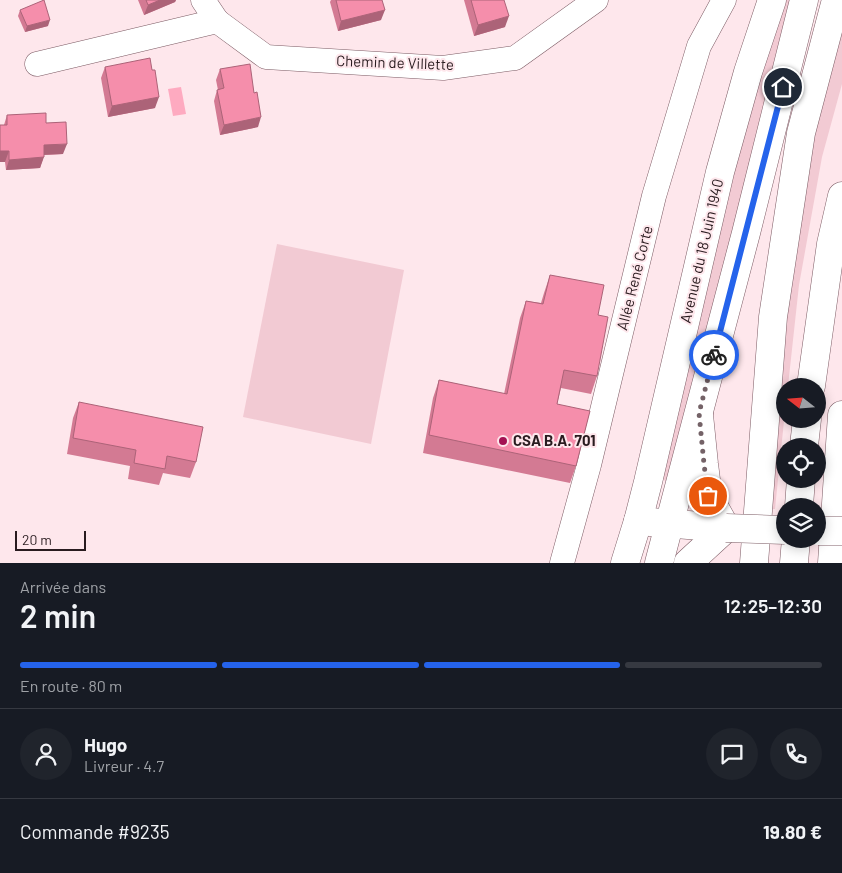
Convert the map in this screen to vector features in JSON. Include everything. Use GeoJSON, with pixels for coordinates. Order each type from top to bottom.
{"type":"FeatureCollection","features":[{"type":"Feature","properties":{"kind":"main road","name":"Avenue du 18 Juin 1940"},"geometry":{"type":"LineString","coordinates":[[626,563],[638,521],[720,172],[748,72],[772,0]]}},
{"type":"Feature","properties":{"kind":"main road"},"geometry":{"type":"LineString","coordinates":[[659,563],[746,233],[804,0]]}},
{"type":"Feature","properties":{"kind":"main road"},"geometry":{"type":"LineString","coordinates":[[754,563],[773,317],[802,133],[836,0]]}},
{"type":"Feature","properties":{"kind":"main road"},"geometry":{"type":"LineString","coordinates":[[812,378],[831,244],[842,196]]}},
{"type":"Feature","properties":{"kind":"main road"},"geometry":{"type":"LineString","coordinates":[[699,413],[708,496],[726,528]]}},
{"type":"Feature","properties":{"kind":"main road"},"geometry":{"type":"LineString","coordinates":[[832,563],[842,415]]}},
{"type":"Feature","properties":{"kind":"main road"},"geometry":{"type":"LineString","coordinates":[[638,521],[776,530]]}},
{"type":"Feature","properties":{"kind":"main road"},"geometry":{"type":"LineString","coordinates":[[688,563],[726,528]]}},
{"type":"Feature","properties":{"kind":"main road"},"geometry":{"type":"LineString","coordinates":[[826,531],[842,531]]}},
{"type":"Feature","properties":{"kind":"main road"},"geometry":{"type":"LineString","coordinates":[[794,563],[795,548]]}},
{"type":"Feature","properties":{"kind":"street","name":"Chemin de Villette"},"geometry":{"type":"LineString","coordinates":[[203,0],[218,21],[266,57],[443,68],[515,58],[596,0]]}},
{"type":"Feature","properties":{"kind":"street","name":"Allée René Corte"},"geometry":{"type":"LineString","coordinates":[[562,563],[589,466],[654,196],[698,46],[724,0]]}},
{"type":"Feature","properties":{"kind":"street"},"geometry":{"type":"LineString","coordinates":[[37,64],[218,21]]}},
{"type":"Feature","properties":{"kind":"shaded area"},"geometry":{"type":"Polygon","coordinates":[[[781,0],[792,0],[669,481],[665,481],[663,478],[730,183],[781,0]]]}},
{"type":"Feature","properties":{"kind":"shaded area"},"geometry":{"type":"Polygon","coordinates":[[[842,17],[842,84],[822,157],[799,285],[789,378],[779,378],[788,289],[809,149],[842,17]]]}},
{"type":"Feature","properties":{"kind":"shaded area"},"geometry":{"type":"Polygon","coordinates":[[[181,87],[186,114],[173,116],[168,89],[181,87]]]}},
{"type":"Feature","properties":{"kind":"shaded area"},"geometry":{"type":"Polygon","coordinates":[[[277,244],[404,270],[371,444],[243,417],[277,244]]]}},
{"type":"Feature","properties":{"kind":"shaded area"},"geometry":{"type":"Polygon","coordinates":[[[776,409],[776,428],[783,428],[782,438],[776,438],[777,488],[775,509],[766,509],[776,409]]]}},
{"type":"Feature","properties":{"kind":"building"},"geometry":{"type":"Polygon","coordinates":[[[44,0],[50,20],[27,26],[20,10],[44,0]]]}},
{"type":"Feature","properties":{"kind":"building"},"geometry":{"type":"Polygon","coordinates":[[[146,0],[160,0],[148,5],[146,0]]]}},
{"type":"Feature","properties":{"kind":"building"},"geometry":{"type":"Polygon","coordinates":[[[336,0],[382,0],[385,10],[341,21],[336,0]]]}},
{"type":"Feature","properties":{"kind":"building"},"geometry":{"type":"Polygon","coordinates":[[[471,0],[504,0],[509,16],[478,25],[471,0]]]}},
{"type":"Feature","properties":{"kind":"building"},"geometry":{"type":"Polygon","coordinates":[[[150,58],[152,70],[155,70],[159,97],[112,106],[105,67],[150,58]]]}},
{"type":"Feature","properties":{"kind":"building"},"geometry":{"type":"Polygon","coordinates":[[[250,64],[254,93],[257,92],[261,117],[224,125],[217,90],[224,88],[220,69],[250,64]]]}},
{"type":"Feature","properties":{"kind":"building"},"geometry":{"type":"Polygon","coordinates":[[[46,113],[46,123],[66,122],[67,144],[44,145],[44,157],[9,160],[9,151],[0,151],[0,125],[7,125],[7,115],[46,113]]]}},
{"type":"Feature","properties":{"kind":"building"},"geometry":{"type":"Polygon","coordinates":[[[550,275],[604,285],[598,315],[608,317],[597,376],[564,370],[557,404],[590,411],[576,466],[429,435],[439,380],[507,394],[526,301],[543,304],[550,275]]]}},
{"type":"Feature","properties":{"kind":"building"},"geometry":{"type":"Polygon","coordinates":[[[79,402],[203,427],[196,462],[167,456],[165,469],[134,463],[136,450],[73,438],[79,402]]]}},
{"type":"Feature","properties":{"kind":"way so far"},"geometry":{"type":"LineString","coordinates":[[708,496],[699,413],[714,355]]}},
{"type":"Feature","properties":{"kind":"place","name":"CSA B.A. 701"},"geometry":{"type":"Point","coordinates":[503,441]}},
{"type":"Feature","properties":{"kind":"route"},"geometry":{"type":"LineString","coordinates":[[714,355],[783,87]]}}]}
